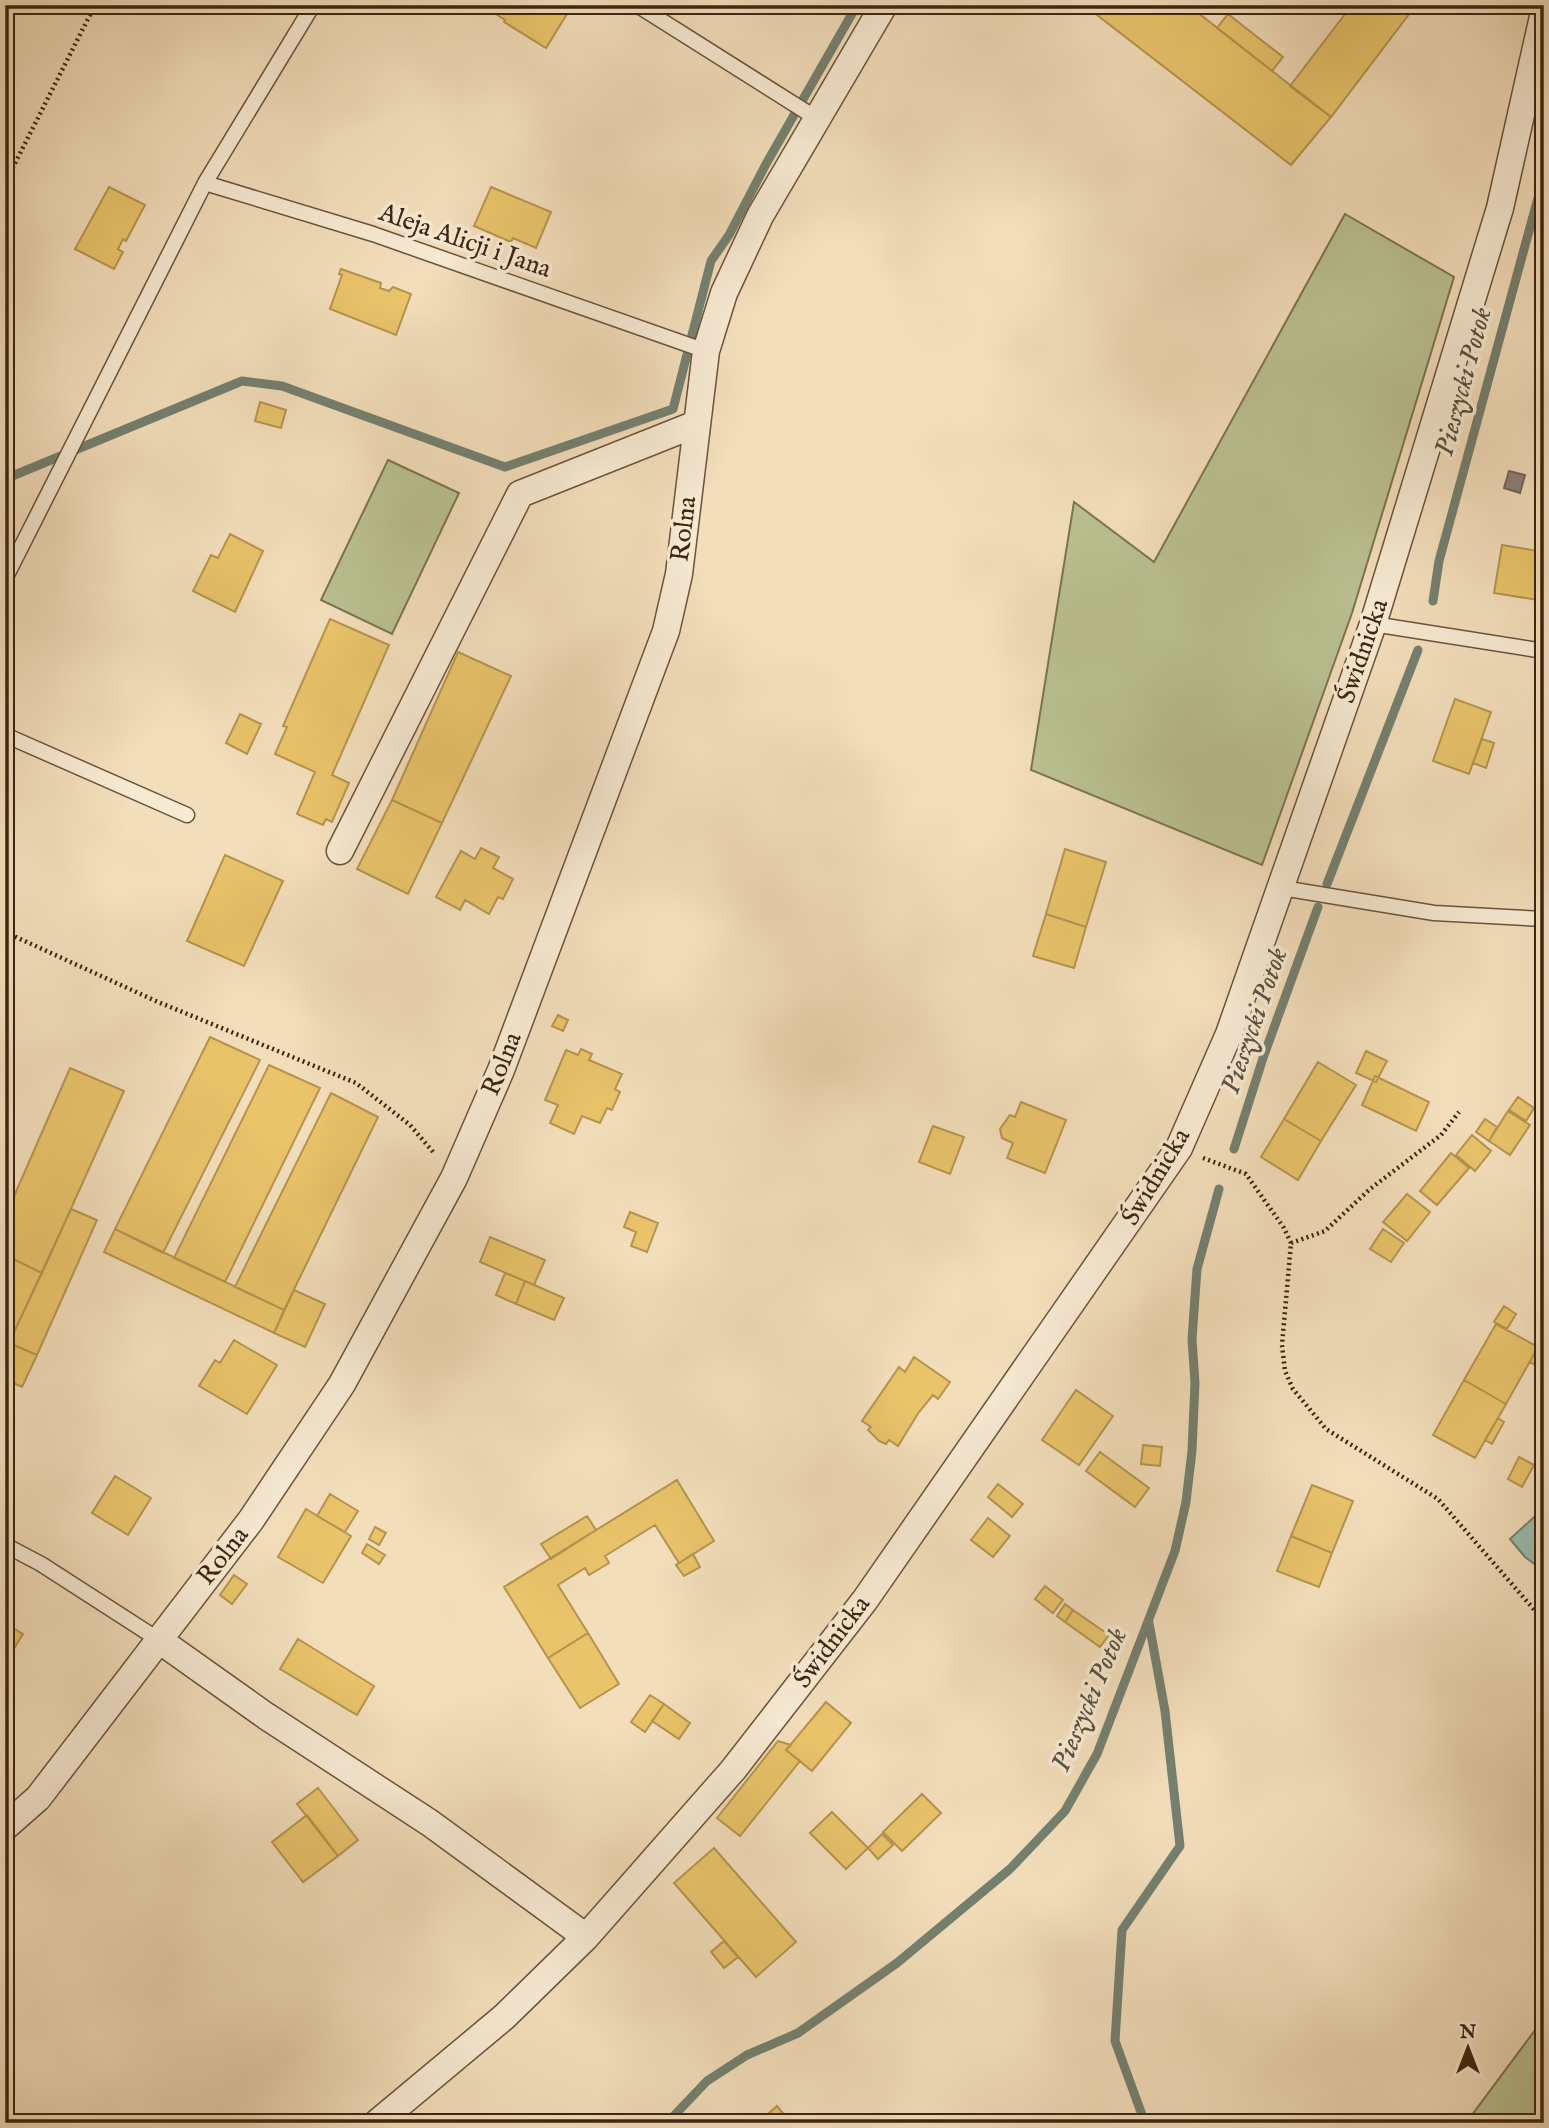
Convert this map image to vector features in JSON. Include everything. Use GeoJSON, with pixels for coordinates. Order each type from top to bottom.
{"type":"FeatureCollection","features":[{"type":"Feature","properties":{"kind":"street","name":"Rolna"},"geometry":{"type":"LineString","coordinates":[[5,1827],[38,1798],[251,1520],[342,1384],[454,1178],[501,1070],[666,631],[679,574],[706,351],[724,293],[755,227],[884,5]]}},
{"type":"Feature","properties":{"kind":"street","name":"Świdnicka"},"geometry":{"type":"LineString","coordinates":[[377,2123],[504,2017],[586,1937],[733,1770],[865,1600],[1179,1148],[1229,1034],[1373,624],[1500,208],[1533,114],[1544,12]]}},
{"type":"Feature","properties":{"kind":"street"},"geometry":{"type":"LineString","coordinates":[[340,851],[520,494],[696,424]]}},
{"type":"Feature","properties":{"kind":"street"},"geometry":{"type":"LineString","coordinates":[[159,1640],[265,1716],[430,1824],[586,1937]]}},
{"type":"Feature","properties":{"kind":"lane"},"geometry":{"type":"LineString","coordinates":[[5,579],[205,183],[313,5]]}},
{"type":"Feature","properties":{"kind":"lane"},"geometry":{"type":"LineString","coordinates":[[637,5],[816,118]]}},
{"type":"Feature","properties":{"kind":"lane","name":"Aleja Alicji i Jana"},"geometry":{"type":"LineString","coordinates":[[205,183],[373,234],[706,351]]}},
{"type":"Feature","properties":{"kind":"lane"},"geometry":{"type":"LineString","coordinates":[[1373,624],[1544,651]]}},
{"type":"Feature","properties":{"kind":"lane"},"geometry":{"type":"LineString","coordinates":[[5,735],[187,815]]}},
{"type":"Feature","properties":{"kind":"lane"},"geometry":{"type":"LineString","coordinates":[[1282,888],[1434,913],[1544,919]]}},
{"type":"Feature","properties":{"kind":"lane"},"geometry":{"type":"LineString","coordinates":[[5,1545],[41,1563],[159,1640]]}},
{"type":"Feature","properties":{"kind":"path"},"geometry":{"type":"LineString","coordinates":[[5,183],[95,5]]}},
{"type":"Feature","properties":{"kind":"path"},"geometry":{"type":"LineString","coordinates":[[5,932],[158,1002],[356,1083],[410,1125],[454,1178]]}},
{"type":"Feature","properties":{"kind":"path"},"geometry":{"type":"LineString","coordinates":[[1291,1243],[1325,1231],[1370,1189],[1441,1135],[1459,1112]]}},
{"type":"Feature","properties":{"kind":"path"},"geometry":{"type":"LineString","coordinates":[[1179,1148],[1246,1174],[1284,1228],[1291,1243],[1282,1345],[1285,1371],[1293,1389],[1325,1429],[1438,1499],[1544,1621]]}},
{"type":"Feature","properties":{"kind":"path"},"geometry":{"type":"LineString","coordinates":[[1532,2123],[1544,2108]]}},
{"type":"Feature","properties":{"kind":"green space"},"geometry":{"type":"Polygon","coordinates":[[[1345,214],[1454,277],[1352,613],[1262,865],[1031,770],[1074,502],[1154,562],[1345,214]]]}},
{"type":"Feature","properties":{"kind":"green space"},"geometry":{"type":"Polygon","coordinates":[[[388,460],[459,493],[392,634],[321,600],[388,460]]]}},
{"type":"Feature","properties":{"kind":"green space"},"geometry":{"type":"Polygon","coordinates":[[[1544,2018],[1544,2123],[1466,2123],[1544,2018]]]}},
{"type":"Feature","properties":{"kind":"shaded area"},"geometry":{"type":"Polygon","coordinates":[[[1544,1508],[1544,1571],[1525,1557],[1510,1539],[1544,1508]]]}},
{"type":"Feature","properties":{"kind":"building: Mieszkania"},"geometry":{"type":"Polygon","coordinates":[[[563,5],[570,9],[546,48],[504,22],[505,20],[485,7],[563,5]]]}},
{"type":"Feature","properties":{"kind":"building: Mieszkania"},"geometry":{"type":"Polygon","coordinates":[[[1084,5],[1188,5],[1331,117],[1291,165],[1084,5]]]}},
{"type":"Feature","properties":{"kind":"building: Mieszkania"},"geometry":{"type":"Polygon","coordinates":[[[1352,5],[1416,5],[1331,117],[1290,86],[1352,5]]]}},
{"type":"Feature","properties":{"kind":"building: Mieszkania"},"geometry":{"type":"Polygon","coordinates":[[[1228,14],[1283,57],[1272,71],[1217,28],[1228,14]]]}},
{"type":"Feature","properties":{"kind":"building: Mieszkania"},"geometry":{"type":"Polygon","coordinates":[[[109,187],[145,205],[126,241],[123,239],[118,249],[123,252],[114,269],[75,249],[109,187]]]}},
{"type":"Feature","properties":{"kind":"building: Mieszkania"},"geometry":{"type":"Polygon","coordinates":[[[491,187],[551,212],[536,248],[513,238],[511,242],[474,226],[491,187]]]}},
{"type":"Feature","properties":{"kind":"building: Mieszkania"},"geometry":{"type":"Polygon","coordinates":[[[341,269],[381,283],[380,288],[389,291],[393,287],[411,294],[396,335],[330,309],[342,275],[339,274],[341,269]]]}},
{"type":"Feature","properties":{"kind":"building: Mieszkania"},"geometry":{"type":"Polygon","coordinates":[[[260,402],[286,410],[281,428],[255,421],[260,402]]]}},
{"type":"Feature","properties":{"kind":"building: Mieszkania"},"geometry":{"type":"Polygon","coordinates":[[[230,534],[263,551],[235,612],[193,591],[211,555],[218,558],[230,534]]]}},
{"type":"Feature","properties":{"kind":"building: Mieszkania"},"geometry":{"type":"Polygon","coordinates":[[[1502,545],[1544,552],[1544,601],[1494,593],[1502,545]]]}},
{"type":"Feature","properties":{"kind":"building: Mieszkania"},"geometry":{"type":"Polygon","coordinates":[[[330,619],[389,645],[332,775],[349,783],[332,822],[326,819],[323,825],[297,814],[315,772],[275,754],[287,727],[283,726],[330,619]]]}},
{"type":"Feature","properties":{"kind":"building: Mieszkania"},"geometry":{"type":"Polygon","coordinates":[[[458,652],[511,676],[442,823],[392,800],[458,652]]]}},
{"type":"Feature","properties":{"kind":"building: Mieszkania"},"geometry":{"type":"Polygon","coordinates":[[[1455,699],[1491,712],[1469,774],[1433,761],[1455,699]]]}},
{"type":"Feature","properties":{"kind":"building: Mieszkania"},"geometry":{"type":"Polygon","coordinates":[[[240,714],[261,724],[247,754],[226,743],[240,714]]]}},
{"type":"Feature","properties":{"kind":"building: Mieszkania"},"geometry":{"type":"Polygon","coordinates":[[[1482,739],[1494,743],[1486,768],[1473,763],[1482,739]]]}},
{"type":"Feature","properties":{"kind":"building: Mieszkania"},"geometry":{"type":"Polygon","coordinates":[[[392,800],[442,823],[408,894],[357,869],[392,800]]]}},
{"type":"Feature","properties":{"kind":"building: Mieszkania"},"geometry":{"type":"Polygon","coordinates":[[[481,848],[499,857],[493,868],[513,879],[503,899],[498,897],[489,914],[465,900],[460,910],[436,897],[461,851],[475,859],[481,848]]]}},
{"type":"Feature","properties":{"kind":"building: Mieszkania"},"geometry":{"type":"Polygon","coordinates":[[[1065,849],[1106,862],[1086,927],[1046,914],[1065,849]]]}},
{"type":"Feature","properties":{"kind":"building: Mieszkania"},"geometry":{"type":"Polygon","coordinates":[[[225,855],[283,881],[244,966],[187,941],[225,855]]]}},
{"type":"Feature","properties":{"kind":"building: Mieszkania"},"geometry":{"type":"Polygon","coordinates":[[[1046,914],[1086,927],[1074,968],[1033,956],[1046,914]]]}},
{"type":"Feature","properties":{"kind":"building: Mieszkania"},"geometry":{"type":"Polygon","coordinates":[[[558,1015],[568,1020],[563,1031],[552,1026],[558,1015]]]}},
{"type":"Feature","properties":{"kind":"building: Mieszkania"},"geometry":{"type":"Polygon","coordinates":[[[210,1037],[260,1060],[163,1253],[115,1229],[210,1037]]]}},
{"type":"Feature","properties":{"kind":"building: Mieszkania"},"geometry":{"type":"Polygon","coordinates":[[[581,1049],[592,1054],[589,1060],[622,1074],[615,1089],[620,1092],[612,1110],[607,1108],[600,1123],[582,1116],[574,1134],[550,1123],[558,1105],[545,1100],[566,1050],[578,1055],[581,1049]]]}},
{"type":"Feature","properties":{"kind":"building: Mieszkania"},"geometry":{"type":"Polygon","coordinates":[[[1366,1051],[1387,1061],[1376,1082],[1356,1073],[1366,1051]]]}},
{"type":"Feature","properties":{"kind":"building: Mieszkania"},"geometry":{"type":"Polygon","coordinates":[[[1318,1062],[1356,1085],[1321,1141],[1284,1119],[1318,1062]]]}},
{"type":"Feature","properties":{"kind":"building: Mieszkania"},"geometry":{"type":"Polygon","coordinates":[[[269,1065],[320,1088],[225,1282],[174,1258],[269,1065]]]}},
{"type":"Feature","properties":{"kind":"building: Mieszkania"},"geometry":{"type":"Polygon","coordinates":[[[70,1068],[124,1091],[42,1273],[5,1255],[5,1217],[70,1068]]]}},
{"type":"Feature","properties":{"kind":"building: Mieszkania"},"geometry":{"type":"Polygon","coordinates":[[[1375,1076],[1429,1102],[1416,1131],[1362,1105],[1375,1076]]]}},
{"type":"Feature","properties":{"kind":"building: Mieszkania"},"geometry":{"type":"Polygon","coordinates":[[[331,1093],[378,1117],[284,1310],[235,1287],[331,1093]]]}},
{"type":"Feature","properties":{"kind":"building: Mieszkania"},"geometry":{"type":"Polygon","coordinates":[[[1518,1097],[1534,1108],[1526,1121],[1509,1110],[1518,1097]]]}},
{"type":"Feature","properties":{"kind":"building: Mieszkania"},"geometry":{"type":"Polygon","coordinates":[[[1021,1102],[1066,1120],[1045,1173],[1007,1158],[1013,1143],[1002,1138],[1000,1129],[1010,1115],[1015,1117],[1021,1102]]]}},
{"type":"Feature","properties":{"kind":"building: Mieszkania"},"geometry":{"type":"Polygon","coordinates":[[[1508,1111],[1530,1125],[1510,1155],[1489,1141],[1508,1111]]]}},
{"type":"Feature","properties":{"kind":"building: Mieszkania"},"geometry":{"type":"Polygon","coordinates":[[[1284,1119],[1321,1141],[1298,1180],[1261,1157],[1284,1119]]]}},
{"type":"Feature","properties":{"kind":"building: Mieszkania"},"geometry":{"type":"Polygon","coordinates":[[[1485,1119],[1497,1127],[1489,1141],[1476,1132],[1485,1119]]]}},
{"type":"Feature","properties":{"kind":"building: Mieszkania"},"geometry":{"type":"Polygon","coordinates":[[[933,1126],[964,1137],[950,1174],[919,1162],[933,1126]]]}},
{"type":"Feature","properties":{"kind":"building: Mieszkania"},"geometry":{"type":"Polygon","coordinates":[[[1472,1135],[1491,1151],[1475,1171],[1456,1155],[1472,1135]]]}},
{"type":"Feature","properties":{"kind":"building: Mieszkania"},"geometry":{"type":"Polygon","coordinates":[[[1451,1153],[1469,1168],[1437,1205],[1420,1191],[1451,1153]]]}},
{"type":"Feature","properties":{"kind":"building: Mieszkania"},"geometry":{"type":"Polygon","coordinates":[[[1407,1194],[1430,1212],[1407,1241],[1383,1222],[1407,1194]]]}},
{"type":"Feature","properties":{"kind":"building: Mieszkania"},"geometry":{"type":"Polygon","coordinates":[[[71,1209],[97,1220],[37,1355],[9,1343],[71,1209]]]}},
{"type":"Feature","properties":{"kind":"building: Mieszkania"},"geometry":{"type":"Polygon","coordinates":[[[630,1212],[658,1223],[647,1252],[631,1246],[636,1232],[624,1227],[630,1212]]]}},
{"type":"Feature","properties":{"kind":"building: Mieszkania"},"geometry":{"type":"Polygon","coordinates":[[[115,1229],[284,1310],[274,1333],[104,1252],[115,1229]]]}},
{"type":"Feature","properties":{"kind":"building: Mieszkania"},"geometry":{"type":"Polygon","coordinates":[[[1383,1229],[1404,1243],[1391,1262],[1370,1249],[1383,1229]]]}},
{"type":"Feature","properties":{"kind":"building: Mieszkania"},"geometry":{"type":"Polygon","coordinates":[[[490,1237],[545,1260],[534,1285],[480,1262],[490,1237]]]}},
{"type":"Feature","properties":{"kind":"building: Mieszkania"},"geometry":{"type":"Polygon","coordinates":[[[5,1255],[42,1273],[5,1351],[5,1255]]]}},
{"type":"Feature","properties":{"kind":"building: Mieszkania"},"geometry":{"type":"Polygon","coordinates":[[[505,1273],[525,1281],[516,1304],[496,1295],[505,1273]]]}},
{"type":"Feature","properties":{"kind":"building: Mieszkania"},"geometry":{"type":"Polygon","coordinates":[[[525,1281],[564,1298],[554,1320],[516,1304],[525,1281]]]}},
{"type":"Feature","properties":{"kind":"building: Mieszkania"},"geometry":{"type":"Polygon","coordinates":[[[294,1290],[325,1304],[305,1347],[274,1333],[294,1290]]]}},
{"type":"Feature","properties":{"kind":"building: Mieszkania"},"geometry":{"type":"Polygon","coordinates":[[[1504,1306],[1516,1314],[1507,1329],[1494,1322],[1504,1306]]]}},
{"type":"Feature","properties":{"kind":"building: Mieszkania"},"geometry":{"type":"Polygon","coordinates":[[[1496,1324],[1538,1347],[1506,1404],[1464,1380],[1496,1324]]]}},
{"type":"Feature","properties":{"kind":"building: Mieszkania"},"geometry":{"type":"Polygon","coordinates":[[[1544,1336],[1544,1370],[1530,1362],[1544,1336]]]}},
{"type":"Feature","properties":{"kind":"building: Mieszkania"},"geometry":{"type":"Polygon","coordinates":[[[234,1340],[277,1365],[247,1414],[199,1386],[215,1360],[220,1363],[234,1340]]]}},
{"type":"Feature","properties":{"kind":"building: Mieszkania"},"geometry":{"type":"Polygon","coordinates":[[[9,1343],[37,1355],[22,1387],[5,1379],[5,1351],[9,1343]]]}},
{"type":"Feature","properties":{"kind":"building: Mieszkania"},"geometry":{"type":"Polygon","coordinates":[[[914,1357],[950,1382],[938,1399],[933,1395],[919,1412],[898,1446],[889,1440],[886,1444],[879,1441],[868,1430],[871,1427],[862,1421],[899,1367],[905,1372],[914,1357]]]}},
{"type":"Feature","properties":{"kind":"building: Mieszkania"},"geometry":{"type":"Polygon","coordinates":[[[1464,1380],[1506,1404],[1475,1458],[1433,1435],[1464,1380]]]}},
{"type":"Feature","properties":{"kind":"building: Mieszkania"},"geometry":{"type":"Polygon","coordinates":[[[1076,1390],[1113,1416],[1079,1465],[1042,1440],[1076,1390]]]}},
{"type":"Feature","properties":{"kind":"building: Mieszkania"},"geometry":{"type":"Polygon","coordinates":[[[1498,1418],[1504,1422],[1492,1444],[1485,1440],[1498,1418]]]}},
{"type":"Feature","properties":{"kind":"building: Mieszkania"},"geometry":{"type":"Polygon","coordinates":[[[1143,1445],[1162,1447],[1160,1466],[1141,1464],[1143,1445]]]}},
{"type":"Feature","properties":{"kind":"building: Mieszkania"},"geometry":{"type":"Polygon","coordinates":[[[1100,1452],[1149,1488],[1135,1507],[1086,1471],[1100,1452]]]}},
{"type":"Feature","properties":{"kind":"building: Mieszkania"},"geometry":{"type":"Polygon","coordinates":[[[1519,1457],[1534,1465],[1522,1487],[1508,1479],[1519,1457]]]}},
{"type":"Feature","properties":{"kind":"building: Mieszkania"},"geometry":{"type":"Polygon","coordinates":[[[115,1476],[151,1498],[128,1535],[92,1513],[115,1476]]]}},
{"type":"Feature","properties":{"kind":"building: Mieszkania"},"geometry":{"type":"Polygon","coordinates":[[[677,1480],[714,1541],[679,1563],[655,1525],[605,1556],[609,1563],[589,1575],[585,1568],[558,1585],[588,1633],[548,1658],[504,1587],[677,1480]]]}},
{"type":"Feature","properties":{"kind":"building: Mieszkania"},"geometry":{"type":"Polygon","coordinates":[[[998,1484],[1023,1504],[1012,1517],[988,1497],[998,1484]]]}},
{"type":"Feature","properties":{"kind":"building: Mieszkania"},"geometry":{"type":"Polygon","coordinates":[[[1312,1485],[1353,1501],[1332,1553],[1291,1536],[1312,1485]]]}},
{"type":"Feature","properties":{"kind":"building: Mieszkania"},"geometry":{"type":"Polygon","coordinates":[[[330,1494],[358,1511],[345,1532],[317,1516],[330,1494]]]}},
{"type":"Feature","properties":{"kind":"building: Mieszkania"},"geometry":{"type":"Polygon","coordinates":[[[306,1509],[351,1536],[323,1583],[278,1557],[306,1509]]]}},
{"type":"Feature","properties":{"kind":"building: Mieszkania"},"geometry":{"type":"Polygon","coordinates":[[[587,1516],[596,1530],[551,1559],[541,1544],[587,1516]]]}},
{"type":"Feature","properties":{"kind":"building: Mieszkania"},"geometry":{"type":"Polygon","coordinates":[[[988,1518],[1010,1536],[993,1557],[971,1540],[988,1518]]]}},
{"type":"Feature","properties":{"kind":"building: Mieszkania"},"geometry":{"type":"Polygon","coordinates":[[[375,1527],[386,1533],[379,1545],[369,1539],[375,1527]]]}},
{"type":"Feature","properties":{"kind":"building: Mieszkania"},"geometry":{"type":"Polygon","coordinates":[[[1291,1536],[1332,1553],[1319,1587],[1277,1571],[1291,1536]]]}},
{"type":"Feature","properties":{"kind":"building: Mieszkania"},"geometry":{"type":"Polygon","coordinates":[[[367,1544],[385,1555],[379,1564],[362,1553],[367,1544]]]}},
{"type":"Feature","properties":{"kind":"building: Mieszkania"},"geometry":{"type":"Polygon","coordinates":[[[693,1554],[700,1567],[684,1576],[676,1565],[693,1554]]]}},
{"type":"Feature","properties":{"kind":"building: Mieszkania"},"geometry":{"type":"Polygon","coordinates":[[[234,1575],[247,1584],[232,1604],[220,1595],[234,1575]]]}},
{"type":"Feature","properties":{"kind":"building: Mieszkania"},"geometry":{"type":"Polygon","coordinates":[[[1045,1586],[1063,1600],[1053,1613],[1035,1599],[1045,1586]]]}},
{"type":"Feature","properties":{"kind":"building: Mieszkania"},"geometry":{"type":"Polygon","coordinates":[[[1065,1604],[1073,1610],[1065,1622],[1057,1616],[1065,1604]]]}},
{"type":"Feature","properties":{"kind":"building: Mieszkania"},"geometry":{"type":"Polygon","coordinates":[[[1073,1610],[1109,1635],[1100,1647],[1065,1622],[1073,1610]]]}},
{"type":"Feature","properties":{"kind":"building: Mieszkania"},"geometry":{"type":"Polygon","coordinates":[[[5,1623],[23,1634],[5,1663],[5,1623]]]}},
{"type":"Feature","properties":{"kind":"building: Mieszkania"},"geometry":{"type":"Polygon","coordinates":[[[588,1633],[619,1684],[580,1708],[548,1658],[588,1633]]]}},
{"type":"Feature","properties":{"kind":"building: Mieszkania"},"geometry":{"type":"Polygon","coordinates":[[[298,1639],[374,1686],[357,1715],[280,1669],[298,1639]]]}},
{"type":"Feature","properties":{"kind":"building: Mieszkania"},"geometry":{"type":"Polygon","coordinates":[[[650,1695],[664,1704],[645,1732],[631,1722],[650,1695]]]}},
{"type":"Feature","properties":{"kind":"building: Mieszkania"},"geometry":{"type":"Polygon","coordinates":[[[826,1702],[851,1723],[812,1771],[786,1750],[826,1702]]]}},
{"type":"Feature","properties":{"kind":"building: Mieszkania"},"geometry":{"type":"Polygon","coordinates":[[[664,1704],[690,1723],[679,1739],[652,1721],[664,1704]]]}},
{"type":"Feature","properties":{"kind":"building: Mieszkania"},"geometry":{"type":"Polygon","coordinates":[[[778,1741],[791,1745],[786,1750],[800,1761],[740,1836],[717,1818],[778,1741]]]}},
{"type":"Feature","properties":{"kind":"building: Mieszkania"},"geometry":{"type":"Polygon","coordinates":[[[318,1788],[358,1840],[338,1856],[297,1804],[318,1788]]]}},
{"type":"Feature","properties":{"kind":"building: Mieszkania"},"geometry":{"type":"Polygon","coordinates":[[[922,1794],[941,1813],[902,1851],[883,1832],[922,1794]]]}},
{"type":"Feature","properties":{"kind":"building: Mieszkania"},"geometry":{"type":"Polygon","coordinates":[[[832,1812],[868,1848],[846,1869],[810,1833],[832,1812]]]}},
{"type":"Feature","properties":{"kind":"building: Mieszkania"},"geometry":{"type":"Polygon","coordinates":[[[307,1815],[338,1856],[303,1882],[272,1842],[307,1815]]]}},
{"type":"Feature","properties":{"kind":"building: Mieszkania"},"geometry":{"type":"Polygon","coordinates":[[[882,1834],[893,1845],[878,1859],[868,1848],[882,1834]]]}},
{"type":"Feature","properties":{"kind":"building: Mieszkania"},"geometry":{"type":"Polygon","coordinates":[[[714,1848],[796,1942],[756,1977],[674,1883],[714,1848]]]}},
{"type":"Feature","properties":{"kind":"building: Mieszkania"},"geometry":{"type":"Polygon","coordinates":[[[724,1941],[738,1957],[724,1968],[711,1952],[724,1941]]]}},
{"type":"Feature","properties":{"kind":"building: Mieszkania"},"geometry":{"type":"Polygon","coordinates":[[[777,2106],[791,2123],[758,2123],[777,2106]]]}},
{"type":"Feature","properties":{"kind":"building: Przemysł"},"geometry":{"type":"Polygon","coordinates":[[[1509,471],[1525,475],[1520,493],[1504,488],[1509,471]]]}},
{"type":"Feature","properties":{"kind":"waterway"},"geometry":{"type":"LineString","coordinates":[[5,479],[242,381],[282,386],[505,467],[673,409],[711,261],[729,235],[766,164],[857,5]]}},
{"type":"Feature","properties":{"kind":"waterway","name":"Pieszycki Potok"},"geometry":{"type":"LineString","coordinates":[[1433,601],[1439,561],[1544,176]]}},
{"type":"Feature","properties":{"kind":"waterway","name":"Pieszycki Potok"},"geometry":{"type":"LineString","coordinates":[[1327,884],[1418,650]]}},
{"type":"Feature","properties":{"kind":"waterway","name":"Pieszycki Potok"},"geometry":{"type":"LineString","coordinates":[[1234,1149],[1264,1055],[1318,907]]}},
{"type":"Feature","properties":{"kind":"waterway","name":"Pieszycki Potok"},"geometry":{"type":"LineString","coordinates":[[667,2123],[707,2081],[747,2055],[798,2033],[897,1963],[1010,1869],[1065,1811],[1097,1754],[1175,1551],[1186,1502],[1192,1451],[1195,1383],[1192,1339],[1197,1269],[1219,1189]]}},
{"type":"Feature","properties":{"kind":"waterway"},"geometry":{"type":"LineString","coordinates":[[1145,2123],[1115,2041],[1122,1930],[1180,1846],[1165,1711],[1149,1623]]}}]}
